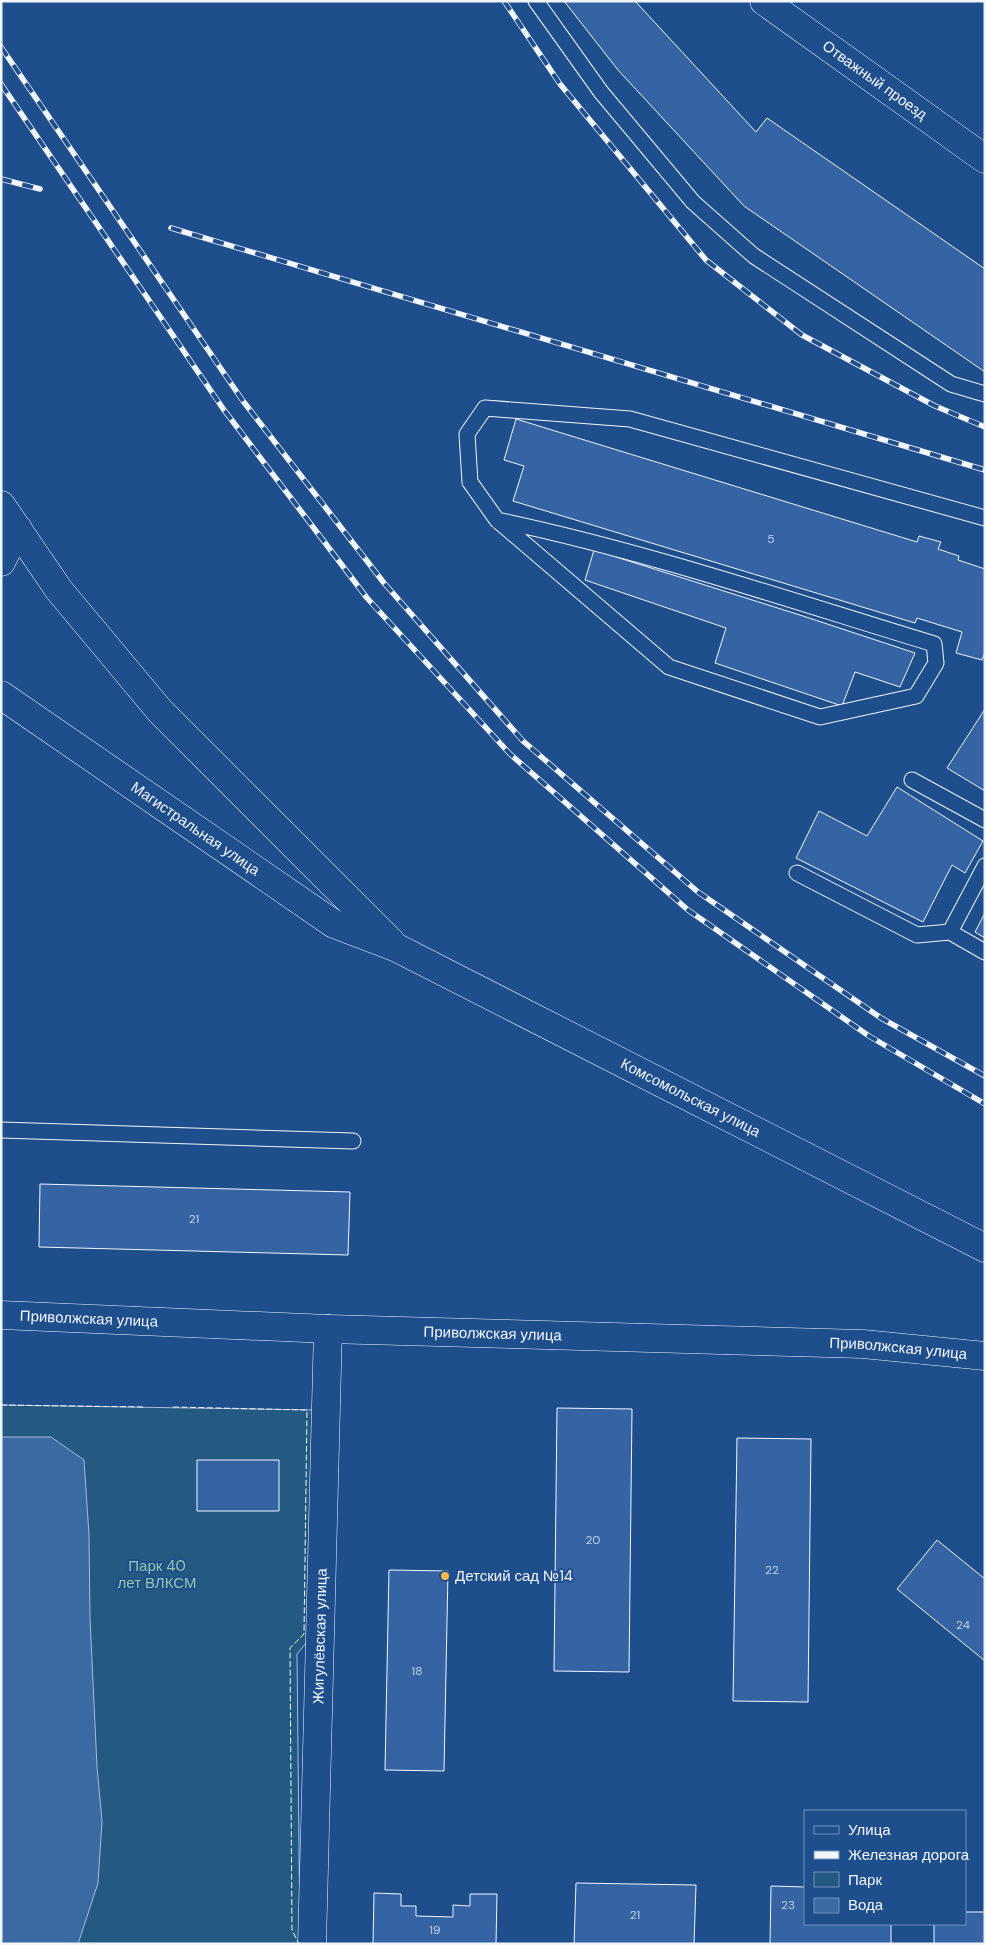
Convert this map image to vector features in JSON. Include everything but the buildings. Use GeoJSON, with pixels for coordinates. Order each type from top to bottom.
{"type":"FeatureCollection","features":[{"type":"Feature","properties":{"kind":"street","name":"Отважный проезд"},"geometry":{"type":"LineString","coordinates":[[764,1],[985,159]]}},
{"type":"Feature","properties":{"kind":"street"},"geometry":{"type":"LineString","coordinates":[[1,505],[59,590],[160,711],[397,948]]}},
{"type":"Feature","properties":{"kind":"street"},"geometry":{"type":"LineString","coordinates":[[1,562],[18,529]]}},
{"type":"Feature","properties":{"kind":"street","name":"Магистральная улица"},"geometry":{"type":"LineString","coordinates":[[1,695],[334,924],[397,948]]}},
{"type":"Feature","properties":{"kind":"street","name":"Комсомольская улица"},"geometry":{"type":"LineString","coordinates":[[397,948],[985,1248]]}},
{"type":"Feature","properties":{"kind":"street","name":"Приволжская улица"},"geometry":{"type":"LineString","coordinates":[[1,1315],[328,1329],[863,1344],[985,1356]]}},
{"type":"Feature","properties":{"kind":"street","name":"Жигулёвская улица"},"geometry":{"type":"LineString","coordinates":[[312,1944],[328,1329]]}},
{"type":"Feature","properties":{"kind":"lane"},"geometry":{"type":"LineString","coordinates":[[536,1],[601,92],[693,202],[754,256],[951,384],[985,394]]}},
{"type":"Feature","properties":{"kind":"lane"},"geometry":{"type":"LineString","coordinates":[[497,520],[578,537],[934,644],[936,663],[916,696],[820,717],[669,667],[497,520],[470,482],[466,434],[485,408],[630,419],[985,518]]}},
{"type":"Feature","properties":{"kind":"lane"},"geometry":{"type":"LineString","coordinates":[[912,780],[985,820]]}},
{"type":"Feature","properties":{"kind":"lane"},"geometry":{"type":"LineString","coordinates":[[950,932],[985,866]]}},
{"type":"Feature","properties":{"kind":"lane"},"geometry":{"type":"LineString","coordinates":[[798,873],[917,935],[950,932],[985,952]]}},
{"type":"Feature","properties":{"kind":"lane"},"geometry":{"type":"LineString","coordinates":[[1,1130],[353,1141]]}},
{"type":"Feature","properties":{"kind":"green space","name":"Парк 40 лет ВЛКСМ"},"geometry":{"type":"Polygon","coordinates":[[[1,1405],[315,1410],[311,1637],[297,1654],[300,1944],[1,1944],[1,1405]]]}},
{"type":"Feature","properties":{"kind":"water"},"geometry":{"type":"Polygon","coordinates":[[[1,1437],[51,1437],[84,1460],[89,1535],[90,1618],[97,1767],[102,1821],[98,1883],[78,1944],[1,1944],[1,1437]]]}},
{"type":"Feature","properties":{"kind":"railway"},"geometry":{"type":"LineString","coordinates":[[504,1],[560,84],[706,260],[802,335],[935,406],[985,427]]}},
{"type":"Feature","properties":{"kind":"railway"},"geometry":{"type":"LineString","coordinates":[[1,47],[243,401],[384,583],[523,741],[698,892],[881,1018],[985,1076]]}},
{"type":"Feature","properties":{"kind":"railway"},"geometry":{"type":"LineString","coordinates":[[1,84],[224,410],[367,598],[510,754],[688,910],[869,1036],[985,1104]]}},
{"type":"Feature","properties":{"kind":"railway"},"geometry":{"type":"LineString","coordinates":[[1,179],[40,189]]}},
{"type":"Feature","properties":{"kind":"railway"},"geometry":{"type":"LineString","coordinates":[[171,228],[985,470]]}},
{"type":"Feature","properties":{"kind":"fence"},"geometry":{"type":"LineString","coordinates":[[1,1405],[143,1407]]}},
{"type":"Feature","properties":{"kind":"fence"},"geometry":{"type":"LineString","coordinates":[[173,1407],[307,1410],[304,1634],[290,1648],[292,1930],[299,1944]]}},
{"type":"Feature","properties":{"kind":"place","name":"Детский сад №14"},"geometry":{"type":"Point","coordinates":[445,1576]}}]}
